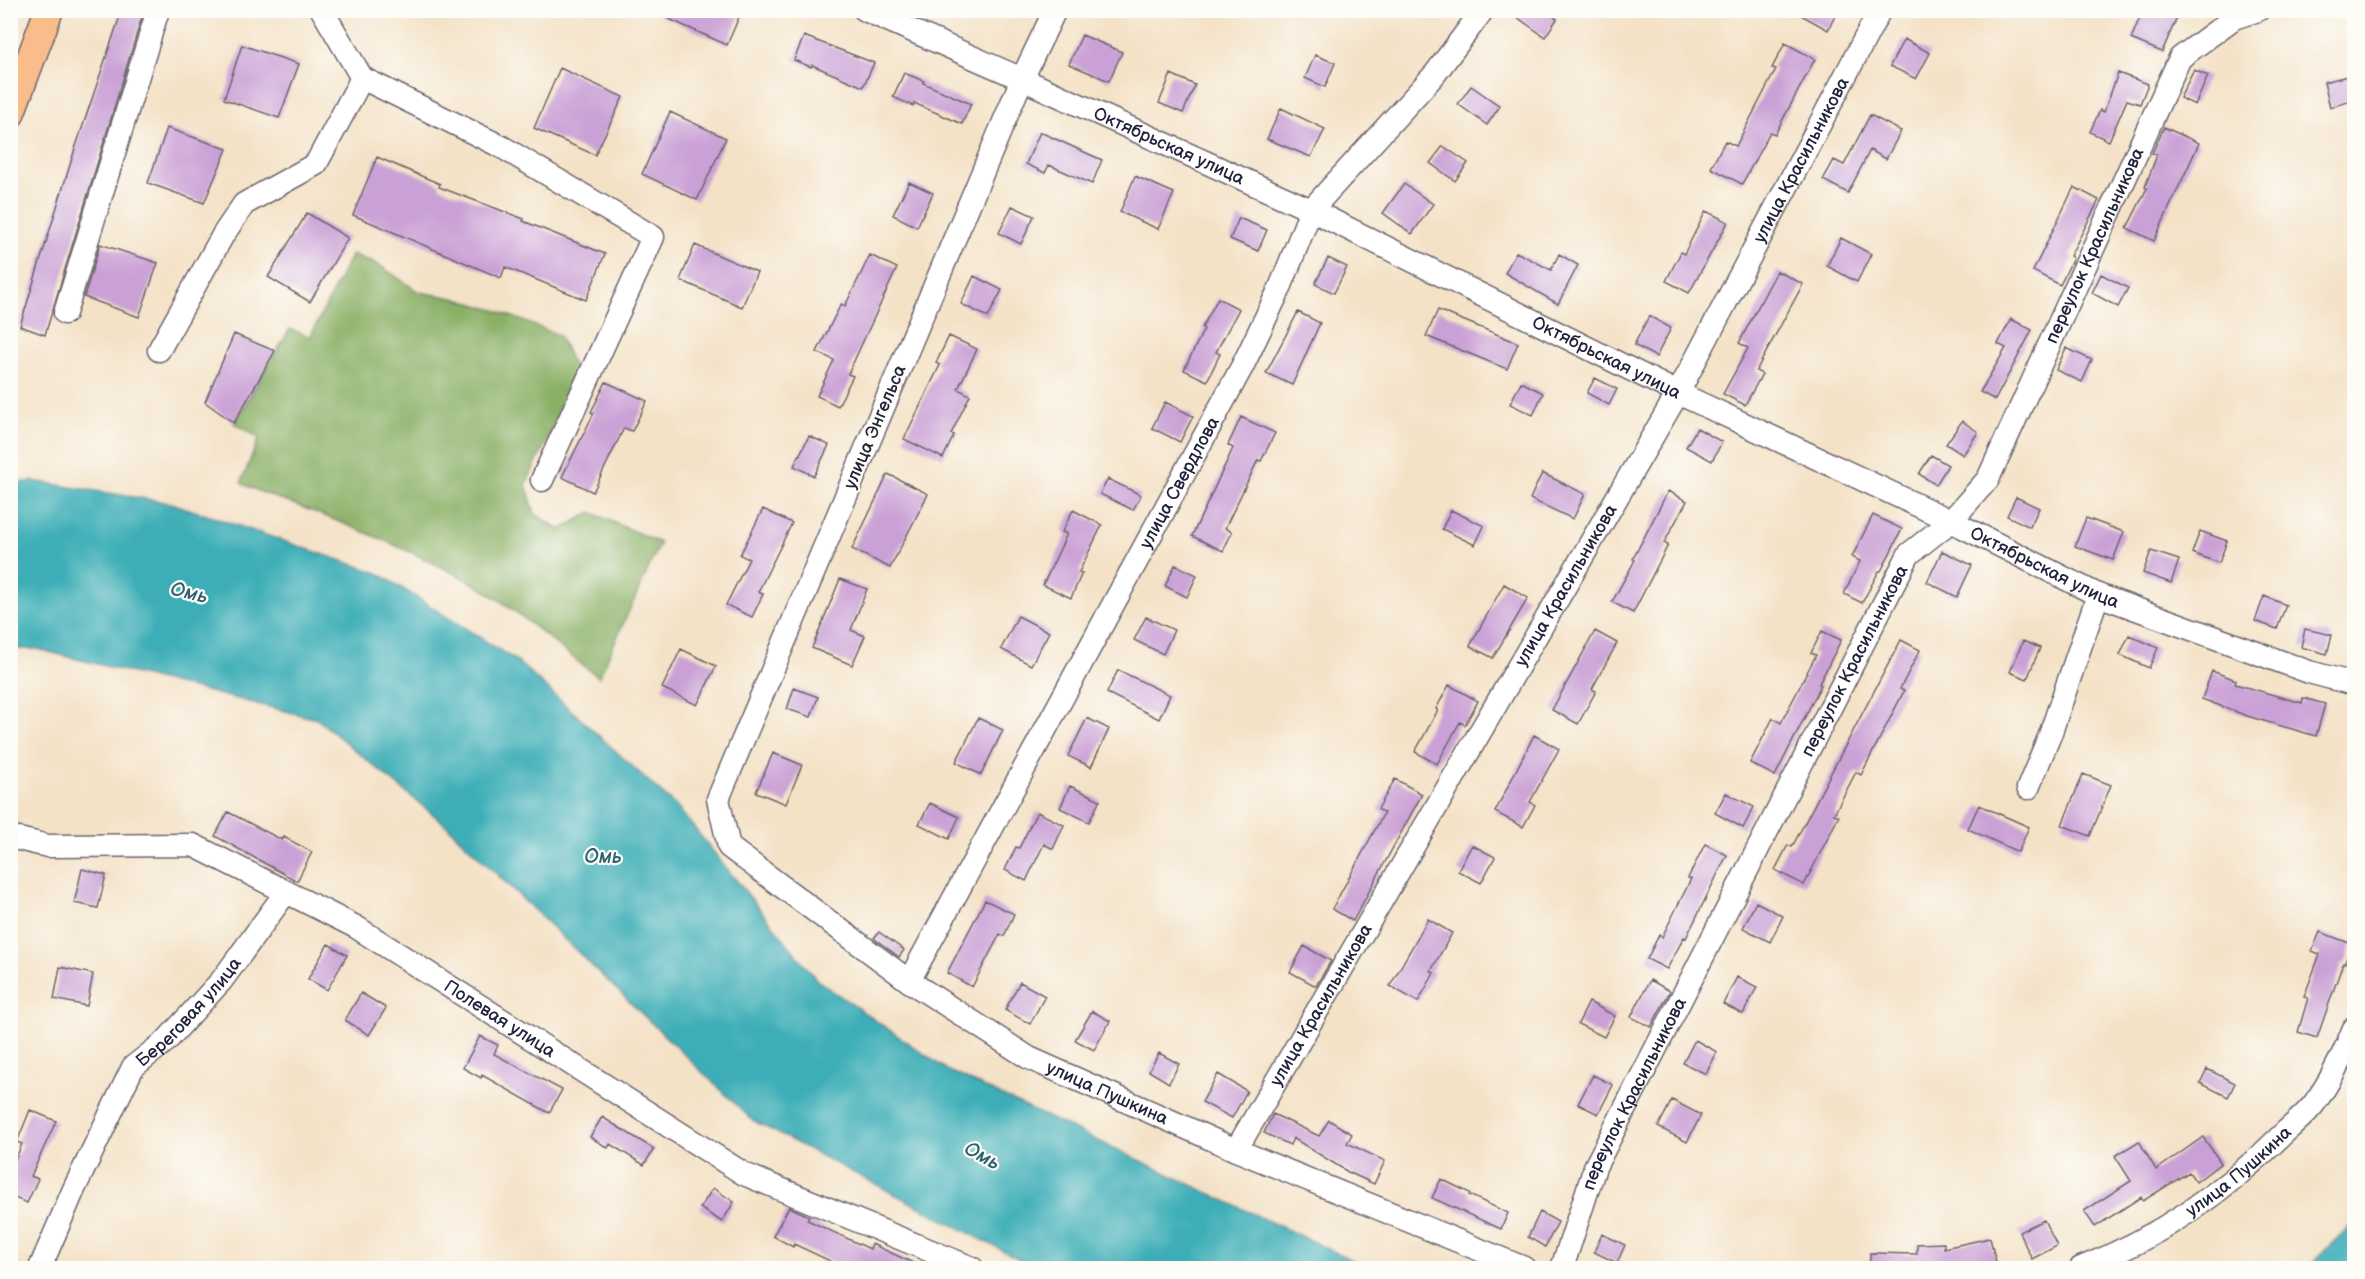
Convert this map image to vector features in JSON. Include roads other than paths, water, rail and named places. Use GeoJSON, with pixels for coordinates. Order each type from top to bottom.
{"type":"FeatureCollection","features":[{"type":"Feature","properties":{"kind":"main road"},"geometry":{"type":"LineString","coordinates":[[10,114],[49,10]]}},
{"type":"Feature","properties":{"kind":"street"},"geometry":{"type":"LineString","coordinates":[[65,313],[158,10]]}},
{"type":"Feature","properties":{"kind":"street"},"geometry":{"type":"LineString","coordinates":[[322,10],[363,78],[502,147],[653,237],[542,480]]}},
{"type":"Feature","properties":{"kind":"street","name":"Октябрьская улица"},"geometry":{"type":"LineString","coordinates":[[865,10],[1311,210],[1678,393],[1951,521],[2098,595],[2309,672],[2355,684]]}},
{"type":"Feature","properties":{"kind":"street","name":"улица Энгельса"},"geometry":{"type":"LineString","coordinates":[[729,847],[718,799],[1022,79],[1055,10]]}},
{"type":"Feature","properties":{"kind":"street","name":"улица Свердлова"},"geometry":{"type":"LineString","coordinates":[[909,981],[1242,365],[1280,288],[1311,210],[1436,74],[1483,10]]}},
{"type":"Feature","properties":{"kind":"street","name":"улица Красильникова"},"geometry":{"type":"LineString","coordinates":[[1236,1150],[1678,393],[1880,10]]}},
{"type":"Feature","properties":{"kind":"street","name":"переулок Красильникова"},"geometry":{"type":"LineString","coordinates":[[1562,1269],[1595,1167],[1909,554],[1951,521],[1988,479],[2180,58],[2234,18],[2258,10]]}},
{"type":"Feature","properties":{"kind":"street"},"geometry":{"type":"LineString","coordinates":[[159,350],[223,235],[244,204],[316,164],[363,78]]}},
{"type":"Feature","properties":{"kind":"street"},"geometry":{"type":"LineString","coordinates":[[2028,788],[2050,735],[2098,595]]}},
{"type":"Feature","properties":{"kind":"street","name":"Полевая улица"},"geometry":{"type":"LineString","coordinates":[[10,837],[48,846],[193,845],[356,927],[744,1174],[972,1269]]}},
{"type":"Feature","properties":{"kind":"street","name":"улица Пушкина"},"geometry":{"type":"LineString","coordinates":[[729,847],[909,981],[1029,1058],[1236,1150],[1524,1269]]}},
{"type":"Feature","properties":{"kind":"street","name":"Береговая улица"},"geometry":{"type":"LineString","coordinates":[[40,1269],[74,1189],[133,1067],[166,1041],[222,980],[286,892]]}},
{"type":"Feature","properties":{"kind":"street","name":"улица Пушкина"},"geometry":{"type":"LineString","coordinates":[[2081,1269],[2106,1259],[2175,1222],[2228,1185],[2271,1147],[2316,1102],[2355,1028]]}},
{"type":"Feature","properties":{"kind":"water","name":"Омь"},"geometry":{"type":"Polygon","coordinates":[[[33,481],[171,503],[378,573],[517,661],[678,808],[817,980],[949,1071],[1369,1268],[1036,1268],[752,1120],[447,826],[317,719],[37,649],[11,649],[11,484],[33,481]]]}},
{"type":"Feature","properties":{"kind":"water"},"geometry":{"type":"Polygon","coordinates":[[[2354,1222],[2354,1268],[2307,1268],[2354,1222]]]}}]}
